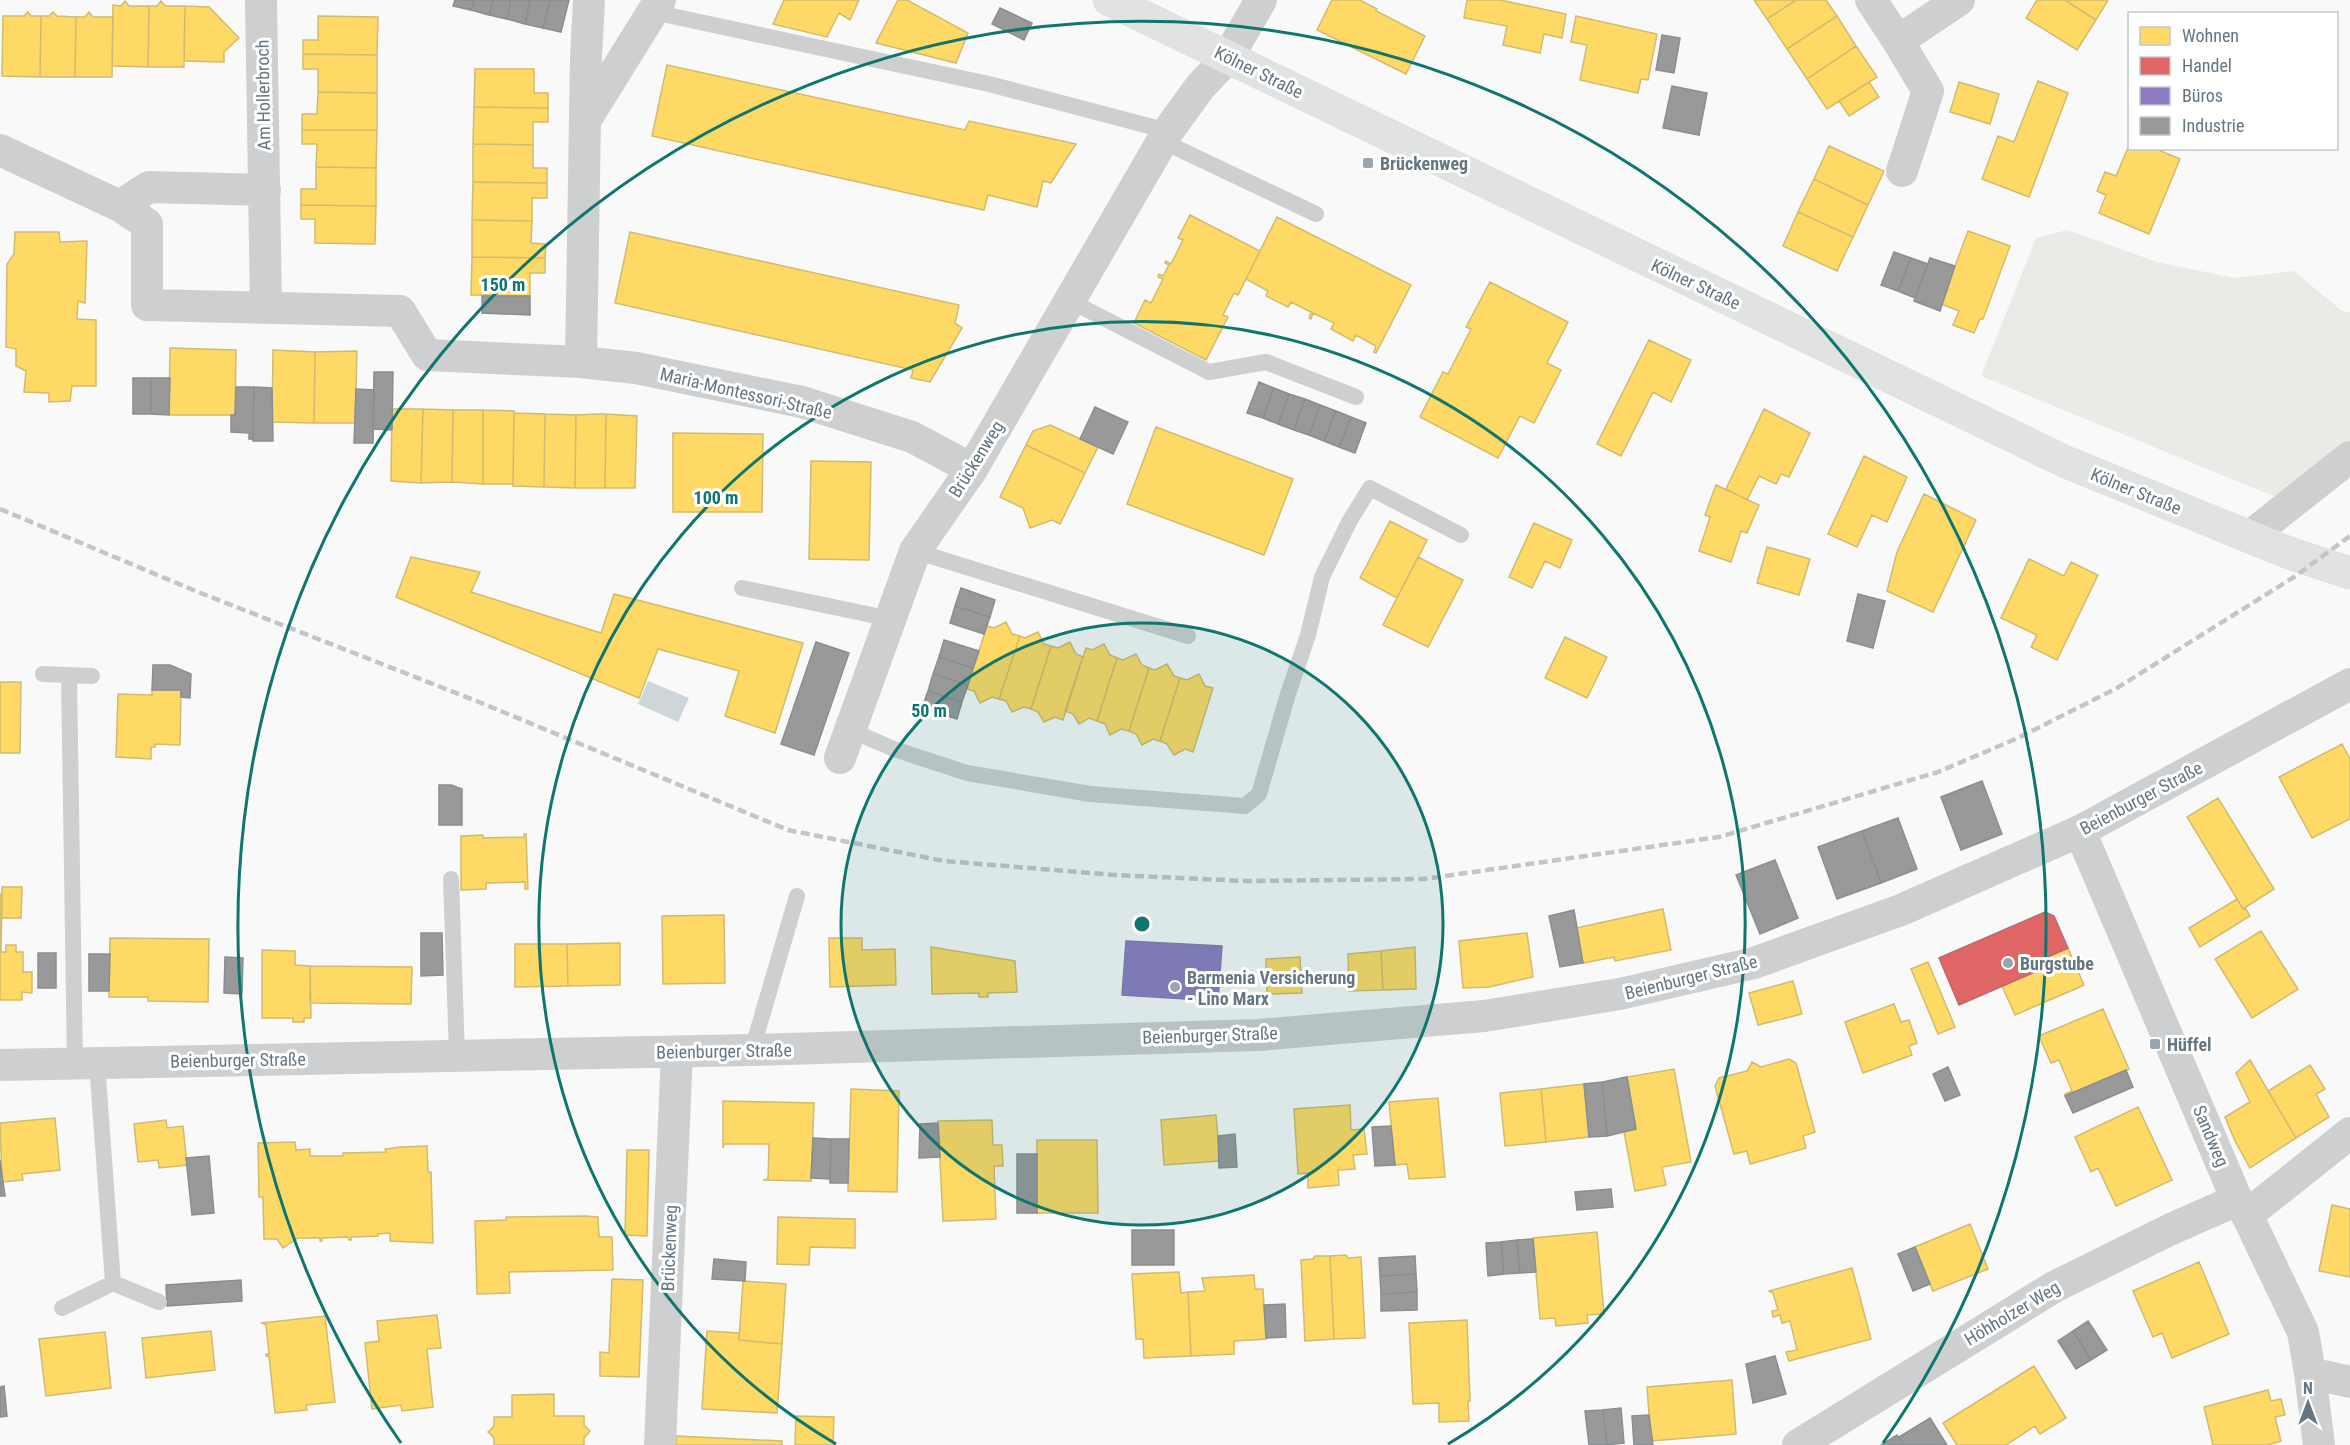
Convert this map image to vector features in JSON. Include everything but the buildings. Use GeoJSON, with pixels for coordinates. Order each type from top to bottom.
{"type":"FeatureCollection","features":[{"type":"Feature","properties":{"kind":"main road","name":"Kölner Straße"},"geometry":{"type":"LineString","coordinates":[[1109,0],[2066,462],[2289,554],[2350,573]]}},
{"type":"Feature","properties":{"kind":"street","name":"Am Hollerbroch"},"geometry":{"type":"LineString","coordinates":[[261,0],[266,307]]}},
{"type":"Feature","properties":{"kind":"street"},"geometry":{"type":"LineString","coordinates":[[580,362],[589,0]]}},
{"type":"Feature","properties":{"kind":"street","name":"Brückenweg"},"geometry":{"type":"LineString","coordinates":[[845,744],[915,551],[972,469],[1165,136],[1200,87],[1228,57],[1261,0]]}},
{"type":"Feature","properties":{"kind":"street"},"geometry":{"type":"LineString","coordinates":[[1871,0],[1928,91],[1902,171]]}},
{"type":"Feature","properties":{"kind":"street"},"geometry":{"type":"LineString","coordinates":[[1898,41],[1959,0]]}},
{"type":"Feature","properties":{"kind":"street"},"geometry":{"type":"LineString","coordinates":[[586,120],[656,6]]}},
{"type":"Feature","properties":{"kind":"street"},"geometry":{"type":"LineString","coordinates":[[0,150],[120,206],[147,224],[147,305],[266,307]]}},
{"type":"Feature","properties":{"kind":"street"},"geometry":{"type":"LineString","coordinates":[[120,206],[149,187],[265,190]]}},
{"type":"Feature","properties":{"kind":"street","name":"Maria-Montessori-Straße"},"geometry":{"type":"LineString","coordinates":[[266,307],[400,311],[427,355],[580,362],[636,368],[802,402],[912,437],[972,469]]}},
{"type":"Feature","properties":{"kind":"street"},"geometry":{"type":"LineString","coordinates":[[2249,537],[2350,457]]}},
{"type":"Feature","properties":{"kind":"street","name":"Beienburger Straße"},"geometry":{"type":"LineString","coordinates":[[0,1065],[677,1052],[1258,1035],[1484,1016],[1608,996],[1754,963],[1900,910],[2080,831],[2350,684]]}},
{"type":"Feature","properties":{"kind":"street","name":"Sandweg"},"geometry":{"type":"LineString","coordinates":[[2080,831],[2242,1207],[2303,1332],[2319,1445]]}},
{"type":"Feature","properties":{"kind":"street","name":"Brückenweg"},"geometry":{"type":"LineString","coordinates":[[660,1445],[677,1052]]}},
{"type":"Feature","properties":{"kind":"street"},"geometry":{"type":"LineString","coordinates":[[2242,1207],[2350,1133]]}},
{"type":"Feature","properties":{"kind":"street","name":"Höhholzer Weg"},"geometry":{"type":"LineString","coordinates":[[1798,1445],[2054,1287],[2169,1230],[2242,1207]]}},
{"type":"Feature","properties":{"kind":"street"},"geometry":{"type":"LineString","coordinates":[[2310,1373],[2350,1382]]}},
{"type":"Feature","properties":{"kind":"lane"},"geometry":{"type":"LineString","coordinates":[[656,6],[989,84],[1165,136],[1316,214]]}},
{"type":"Feature","properties":{"kind":"lane"},"geometry":{"type":"LineString","coordinates":[[1070,301],[1209,372],[1266,362],[1356,397]]}},
{"type":"Feature","properties":{"kind":"lane"},"geometry":{"type":"LineString","coordinates":[[845,744],[894,749],[967,773],[1090,794],[1245,806],[1259,794],[1308,635],[1322,577],[1349,522],[1370,488],[1461,535]]}},
{"type":"Feature","properties":{"kind":"lane"},"geometry":{"type":"LineString","coordinates":[[915,551],[1188,636]]}},
{"type":"Feature","properties":{"kind":"lane"},"geometry":{"type":"LineString","coordinates":[[742,588],[891,618]]}},
{"type":"Feature","properties":{"kind":"lane"},"geometry":{"type":"LineString","coordinates":[[43,674],[92,675]]}},
{"type":"Feature","properties":{"kind":"lane"},"geometry":{"type":"LineString","coordinates":[[69,676],[86,1064],[113,1283]]}},
{"type":"Feature","properties":{"kind":"lane"},"geometry":{"type":"LineString","coordinates":[[451,879],[457,1055]]}},
{"type":"Feature","properties":{"kind":"lane"},"geometry":{"type":"LineString","coordinates":[[752,1050],[797,896]]}},
{"type":"Feature","properties":{"kind":"lane"},"geometry":{"type":"LineString","coordinates":[[62,1308],[113,1283],[159,1302]]}},
{"type":"Feature","properties":{"kind":"shaded area"},"geometry":{"type":"Polygon","coordinates":[[[2067,230],[2157,262],[2234,278],[2294,271],[2342,311],[2350,312],[2350,445],[2278,498],[1981,376],[2036,238],[2067,230]]]}},
{"type":"Feature","properties":{"kind":"shaded area"},"geometry":{"type":"Polygon","coordinates":[[[648,681],[689,698],[678,722],[638,704],[648,681]]]}},
{"type":"Feature","properties":{"kind":"railway"},"geometry":{"type":"LineString","coordinates":[[0,509],[198,592],[479,702],[788,830],[944,861],[1115,875],[1246,881],[1424,879],[1719,837],[1938,772],[2018,738],[2117,688],[2294,577],[2350,536]]}},
{"type":"Feature","properties":{"kind":"place","name":"Brückenweg"},"geometry":{"type":"Point","coordinates":[1368,163]}},
{"type":"Feature","properties":{"kind":"place","name":"Burgstube"},"geometry":{"type":"Point","coordinates":[2008,963]}},
{"type":"Feature","properties":{"kind":"place","name":"Barmenia Versicherung - Lino Marx"},"geometry":{"type":"Point","coordinates":[1175,987]}},
{"type":"Feature","properties":{"kind":"place","name":"Hüffel"},"geometry":{"type":"Point","coordinates":[2155,1044]}}]}
